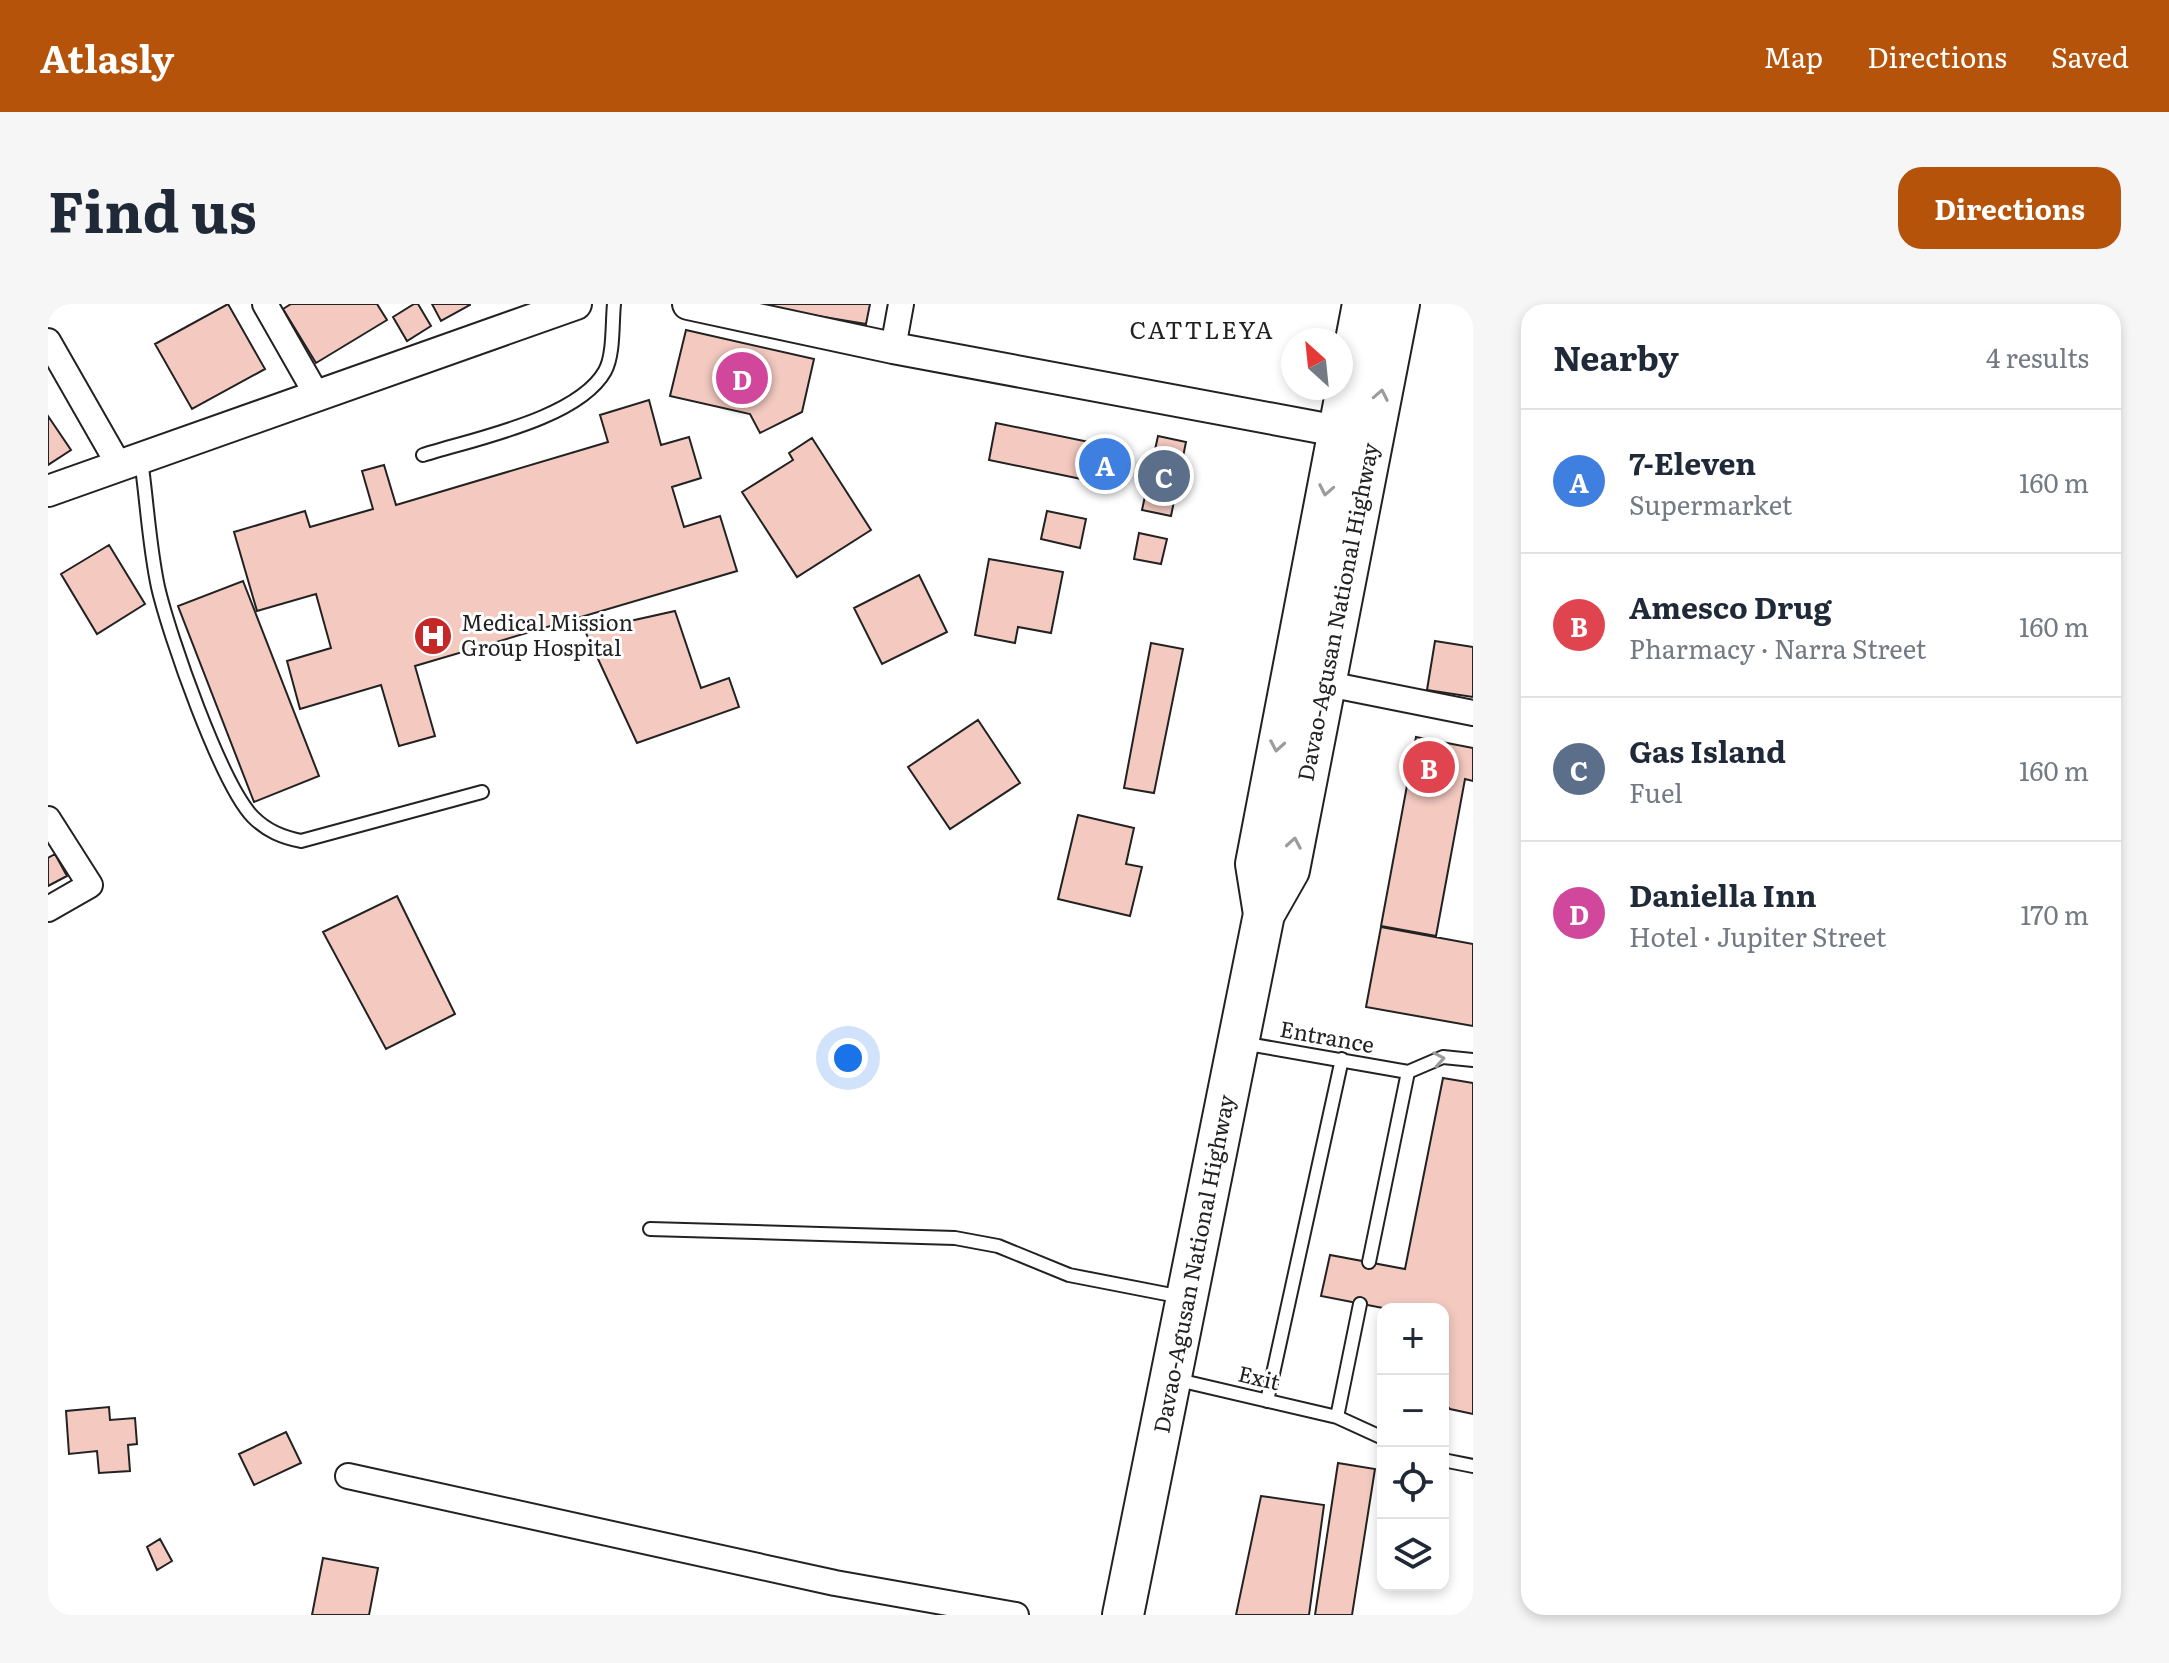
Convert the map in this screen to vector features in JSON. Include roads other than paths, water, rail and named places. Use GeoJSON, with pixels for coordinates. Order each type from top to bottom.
{"type":"FeatureCollection","features":[{"type":"Feature","properties":{"kind":"highway","name":"Davao-Agusan National Highway"},"geometry":{"type":"LineString","coordinates":[[1123,1615],[1264,914],[1289,870],[1323,683],[1355,434],[1363,304]]}},
{"type":"Feature","properties":{"kind":"highway","name":"Davao-Agusan National Highway"},"geometry":{"type":"LineString","coordinates":[[1264,914],[1256,864],[1355,434],[1399,304]]}},
{"type":"Feature","properties":{"kind":"street"},"geometry":{"type":"LineString","coordinates":[[265,304],[318,397]]}},
{"type":"Feature","properties":{"kind":"street"},"geometry":{"type":"LineString","coordinates":[[48,491],[318,397],[515,313],[576,304]]}},
{"type":"Feature","properties":{"kind":"street"},"geometry":{"type":"LineString","coordinates":[[893,348],[901,304]]}},
{"type":"Feature","properties":{"kind":"street"},"geometry":{"type":"LineString","coordinates":[[717,307],[893,348],[1355,434]]}},
{"type":"Feature","properties":{"kind":"street"},"geometry":{"type":"LineString","coordinates":[[48,341],[131,463]]}},
{"type":"Feature","properties":{"kind":"street"},"geometry":{"type":"LineString","coordinates":[[1323,683],[1473,713]]}},
{"type":"Feature","properties":{"kind":"street"},"geometry":{"type":"LineString","coordinates":[[48,819],[90,885],[48,909]]}},
{"type":"Feature","properties":{"kind":"street"},"geometry":{"type":"LineString","coordinates":[[348,1476],[788,1573],[1016,1615]]}},
{"type":"Feature","properties":{"kind":"lane"},"geometry":{"type":"LineString","coordinates":[[423,455],[547,415],[583,396],[606,370],[614,304]]}},
{"type":"Feature","properties":{"kind":"lane"},"geometry":{"type":"LineString","coordinates":[[131,463],[158,587],[191,687],[228,774],[253,816],[277,835],[301,841],[482,792]]}},
{"type":"Feature","properties":{"kind":"lane","name":"Entrance"},"geometry":{"type":"LineString","coordinates":[[1238,1042],[1408,1072]]}},
{"type":"Feature","properties":{"kind":"lane"},"geometry":{"type":"LineString","coordinates":[[1369,1262],[1408,1072],[1443,1057],[1473,1060]]}},
{"type":"Feature","properties":{"kind":"lane"},"geometry":{"type":"LineString","coordinates":[[1267,1401],[1342,1059]]}},
{"type":"Feature","properties":{"kind":"lane"},"geometry":{"type":"LineString","coordinates":[[650,1229],[955,1238],[998,1246],[1069,1275],[1187,1298]]}},
{"type":"Feature","properties":{"kind":"lane"},"geometry":{"type":"LineString","coordinates":[[1337,1417],[1360,1304]]}},
{"type":"Feature","properties":{"kind":"lane","name":"Exit"},"geometry":{"type":"LineString","coordinates":[[1171,1378],[1337,1417],[1377,1435]]}},
{"type":"Feature","properties":{"kind":"lane"},"geometry":{"type":"LineString","coordinates":[[1449,1461],[1473,1466]]}},
{"type":"Feature","properties":{"kind":"place","name":"Daniella Inn"},"geometry":{"type":"Point","coordinates":[742,378]}},
{"type":"Feature","properties":{"kind":"place","name":"7-Eleven"},"geometry":{"type":"Point","coordinates":[1105,464]}},
{"type":"Feature","properties":{"kind":"place","name":"Gas Island"},"geometry":{"type":"Point","coordinates":[1164,476]}},
{"type":"Feature","properties":{"kind":"place","name":"Medical Mission Group Hospital"},"geometry":{"type":"Point","coordinates":[433,636]}},
{"type":"Feature","properties":{"kind":"place","name":"Amesco Drug"},"geometry":{"type":"Point","coordinates":[1429,767]}},
{"type":"Feature","properties":{"kind":"district","name":"CATTLEYA"},"geometry":{"type":"Point","coordinates":[1202,331]}}]}
